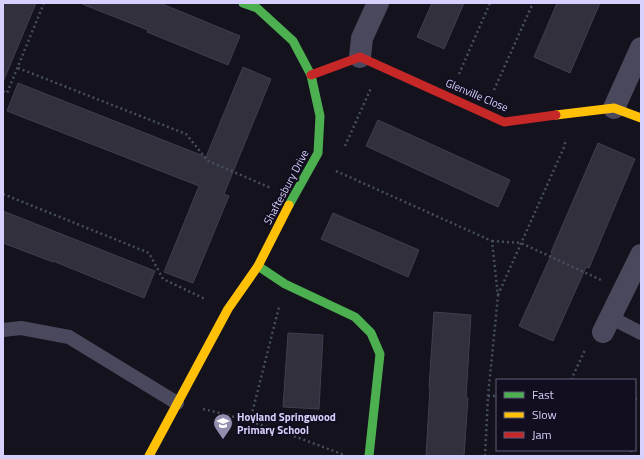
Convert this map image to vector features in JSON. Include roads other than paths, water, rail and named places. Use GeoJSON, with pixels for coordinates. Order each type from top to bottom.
{"type":"FeatureCollection","features":[{"type":"Feature","properties":{"kind":"street","name":"Shaftesbury Drive"},"geometry":{"type":"LineString","coordinates":[[149,456],[228,309],[258,266],[293,197],[318,153],[320,116],[311,75],[292,41],[257,8],[243,3]]}},
{"type":"Feature","properties":{"kind":"street"},"geometry":{"type":"LineString","coordinates":[[311,75],[360,57],[362,38],[378,3]]}},
{"type":"Feature","properties":{"kind":"street"},"geometry":{"type":"LineString","coordinates":[[614,108],[641,48]]}},
{"type":"Feature","properties":{"kind":"street","name":"Glenville Close"},"geometry":{"type":"LineString","coordinates":[[360,57],[504,122],[614,108],[641,118]]}},
{"type":"Feature","properties":{"kind":"street"},"geometry":{"type":"LineString","coordinates":[[606,324],[641,255]]}},
{"type":"Feature","properties":{"kind":"street"},"geometry":{"type":"LineString","coordinates":[[258,266],[285,284],[355,317],[371,333],[380,354],[369,456]]}},
{"type":"Feature","properties":{"kind":"lane"},"geometry":{"type":"LineString","coordinates":[[606,324],[641,333]]}},
{"type":"Feature","properties":{"kind":"lane"},"geometry":{"type":"LineString","coordinates":[[3,330],[21,328],[69,337],[177,403]]}},
{"type":"Feature","properties":{"kind":"place","name":"Hoyland Springwood Primary School"},"geometry":{"type":"Point","coordinates":[223,440]}}]}
